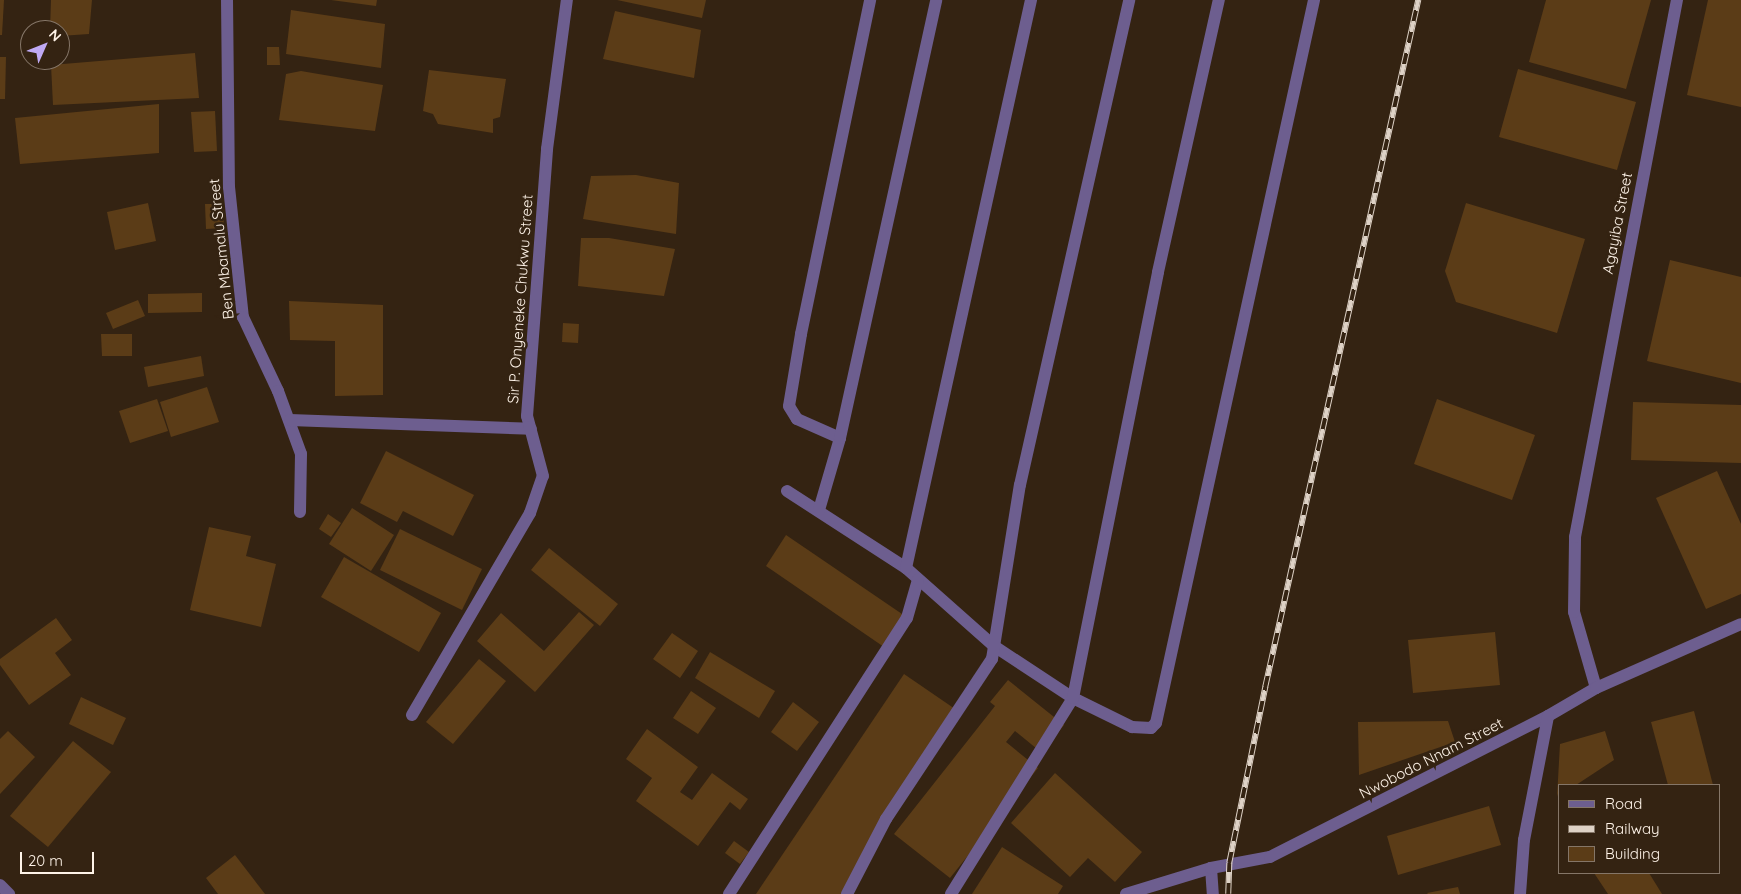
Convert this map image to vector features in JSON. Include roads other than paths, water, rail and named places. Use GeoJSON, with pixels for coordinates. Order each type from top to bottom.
{"type":"FeatureCollection","features":[{"type":"Feature","properties":{"kind":"street","name":"Ben Mbamalu Street"},"geometry":{"type":"LineString","coordinates":[[227,0],[229,187],[243,317],[290,420],[303,469],[300,512]]}},
{"type":"Feature","properties":{"kind":"street","name":"Sir P. Onyeneke Chukwu Street"},"geometry":{"type":"LineString","coordinates":[[412,715],[530,513],[539,492],[543,476],[542,463],[527,416],[547,149],[568,0]]}},
{"type":"Feature","properties":{"kind":"street"},"geometry":{"type":"LineString","coordinates":[[840,438],[796,419],[789,406],[801,334],[870,0]]}},
{"type":"Feature","properties":{"kind":"street"},"geometry":{"type":"LineString","coordinates":[[819,510],[840,438],[936,0]]}},
{"type":"Feature","properties":{"kind":"street"},"geometry":{"type":"LineString","coordinates":[[906,568],[1031,0]]}},
{"type":"Feature","properties":{"kind":"street"},"geometry":{"type":"LineString","coordinates":[[847,894],[886,819],[987,668],[994,646],[1020,486],[1130,0]]}},
{"type":"Feature","properties":{"kind":"street"},"geometry":{"type":"LineString","coordinates":[[951,894],[1073,698],[1158,272],[1218,0]]}},
{"type":"Feature","properties":{"kind":"street"},"geometry":{"type":"LineString","coordinates":[[787,491],[906,568],[994,646],[1073,698],[1132,727],[1151,728],[1156,723],[1314,0]]}},
{"type":"Feature","properties":{"kind":"street","name":"Agayiba Street"},"geometry":{"type":"LineString","coordinates":[[1596,688],[1574,612],[1575,537],[1677,0]]}},
{"type":"Feature","properties":{"kind":"street"},"geometry":{"type":"LineString","coordinates":[[290,420],[531,429]]}},
{"type":"Feature","properties":{"kind":"street"},"geometry":{"type":"LineString","coordinates":[[729,894],[907,618],[918,580]]}},
{"type":"Feature","properties":{"kind":"street","name":"Nwobodo Nnam Street"},"geometry":{"type":"LineString","coordinates":[[1126,894],[1211,868],[1270,857],[1548,716],[1596,688],[1741,624]]}},
{"type":"Feature","properties":{"kind":"street"},"geometry":{"type":"LineString","coordinates":[[1520,894],[1524,840],[1548,716]]}},
{"type":"Feature","properties":{"kind":"street"},"geometry":{"type":"LineString","coordinates":[[1211,868],[1213,894]]}},
{"type":"Feature","properties":{"kind":"street"},"geometry":{"type":"LineString","coordinates":[[0,885],[9,894]]}},
{"type":"Feature","properties":{"kind":"railway"},"geometry":{"type":"LineString","coordinates":[[1228,894],[1229,863],[1265,687],[1418,0]]}}]}
